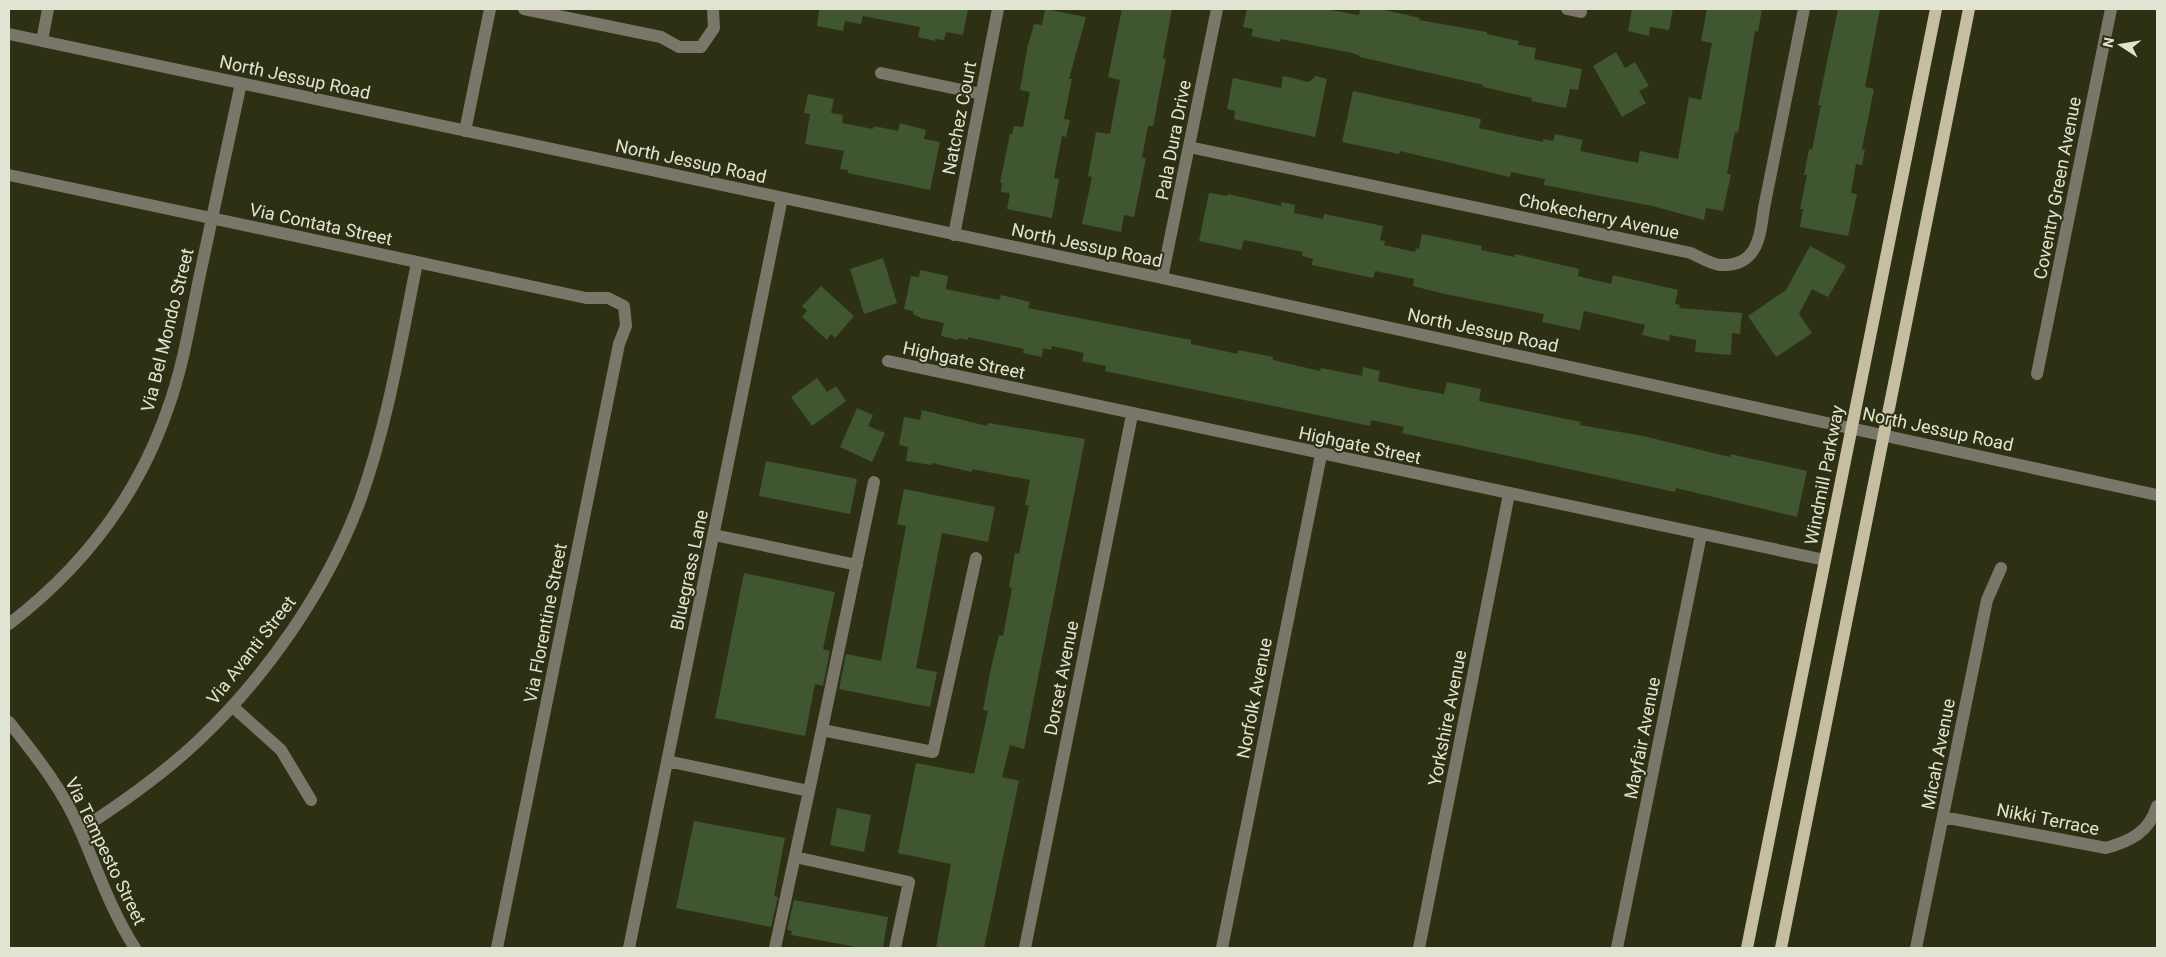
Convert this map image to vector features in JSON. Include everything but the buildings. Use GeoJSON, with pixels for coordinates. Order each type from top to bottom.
{"type":"FeatureCollection","features":[{"type":"Feature","properties":{"kind":"main road","name":"Windmill Parkway"},"geometry":{"type":"LineString","coordinates":[[1747,948],[1936,9]]}},
{"type":"Feature","properties":{"kind":"main road"},"geometry":{"type":"LineString","coordinates":[[1781,948],[1969,9]]}},
{"type":"Feature","properties":{"kind":"street"},"geometry":{"type":"LineString","coordinates":[[42,41],[48,9]]}},
{"type":"Feature","properties":{"kind":"street"},"geometry":{"type":"LineString","coordinates":[[465,131],[490,9]]}},
{"type":"Feature","properties":{"kind":"street"},"geometry":{"type":"LineString","coordinates":[[524,9],[661,37],[678,47],[701,47],[714,28],[713,9]]}},
{"type":"Feature","properties":{"kind":"street","name":"Natchez Court"},"geometry":{"type":"LineString","coordinates":[[954,235],[998,9]]}},
{"type":"Feature","properties":{"kind":"street","name":"Pala Dura Drive"},"geometry":{"type":"LineString","coordinates":[[1162,278],[1217,9]]}},
{"type":"Feature","properties":{"kind":"street"},"geometry":{"type":"LineString","coordinates":[[1568,9],[1581,12]]}},
{"type":"Feature","properties":{"kind":"street","name":"Chokecherry Avenue"},"geometry":{"type":"LineString","coordinates":[[1189,147],[1691,254],[1720,265],[1745,260],[1760,242],[1764,208],[1804,9]]}},
{"type":"Feature","properties":{"kind":"street","name":"Coventry Green Avenue"},"geometry":{"type":"LineString","coordinates":[[2037,374],[2111,9]]}},
{"type":"Feature","properties":{"kind":"street","name":"North Jessup Road"},"geometry":{"type":"LineString","coordinates":[[9,34],[1162,278],[2157,496]]}},
{"type":"Feature","properties":{"kind":"street"},"geometry":{"type":"LineString","coordinates":[[881,72],[981,94]]}},
{"type":"Feature","properties":{"kind":"street","name":"Via Bel Mondo Street"},"geometry":{"type":"LineString","coordinates":[[9,624],[55,587],[87,552],[136,483],[154,447],[177,381],[240,82]]}},
{"type":"Feature","properties":{"kind":"street","name":"Via Contata Street"},"geometry":{"type":"LineString","coordinates":[[9,176],[586,298],[608,298],[624,306]]}},
{"type":"Feature","properties":{"kind":"street","name":"Bluegrass Lane"},"geometry":{"type":"LineString","coordinates":[[629,948],[782,198]]}},
{"type":"Feature","properties":{"kind":"street","name":"Via Avanti Street"},"geometry":{"type":"LineString","coordinates":[[80,830],[122,804],[166,769],[232,706],[284,641],[310,602],[337,554],[361,499],[379,443],[418,263]]}},
{"type":"Feature","properties":{"kind":"street","name":"Via Florentine Street"},"geometry":{"type":"LineString","coordinates":[[497,948],[619,344],[626,326],[624,306]]}},
{"type":"Feature","properties":{"kind":"street","name":"Highgate Street"},"geometry":{"type":"LineString","coordinates":[[888,361],[1321,455],[1825,560]]}},
{"type":"Feature","properties":{"kind":"street","name":"Dorset Avenue"},"geometry":{"type":"LineString","coordinates":[[1025,948],[1132,414]]}},
{"type":"Feature","properties":{"kind":"street","name":"Norfolk Avenue"},"geometry":{"type":"LineString","coordinates":[[1222,948],[1321,455]]}},
{"type":"Feature","properties":{"kind":"street"},"geometry":{"type":"LineString","coordinates":[[775,948],[874,482]]}},
{"type":"Feature","properties":{"kind":"street","name":"Yorkshire Avenue"},"geometry":{"type":"LineString","coordinates":[[1419,948],[1509,494]]}},
{"type":"Feature","properties":{"kind":"street"},"geometry":{"type":"LineString","coordinates":[[714,535],[857,565]]}},
{"type":"Feature","properties":{"kind":"street","name":"Mayfair Avenue"},"geometry":{"type":"LineString","coordinates":[[1617,948],[1701,535]]}},
{"type":"Feature","properties":{"kind":"street"},"geometry":{"type":"LineString","coordinates":[[822,730],[933,752],[976,558]]}},
{"type":"Feature","properties":{"kind":"street","name":"Micah Avenue"},"geometry":{"type":"LineString","coordinates":[[1916,948],[1987,600],[2001,568]]}},
{"type":"Feature","properties":{"kind":"street"},"geometry":{"type":"LineString","coordinates":[[232,706],[281,750],[311,800]]}},
{"type":"Feature","properties":{"kind":"street","name":"Via Tempesto Street"},"geometry":{"type":"LineString","coordinates":[[9,722],[56,784],[80,830],[106,895],[130,947]]}},
{"type":"Feature","properties":{"kind":"street"},"geometry":{"type":"LineString","coordinates":[[667,761],[809,791]]}},
{"type":"Feature","properties":{"kind":"street","name":"Nikki Terrace"},"geometry":{"type":"LineString","coordinates":[[1944,817],[2106,848],[2129,842],[2148,825],[2157,806]]}},
{"type":"Feature","properties":{"kind":"street"},"geometry":{"type":"LineString","coordinates":[[794,857],[909,882],[895,948]]}}]}
